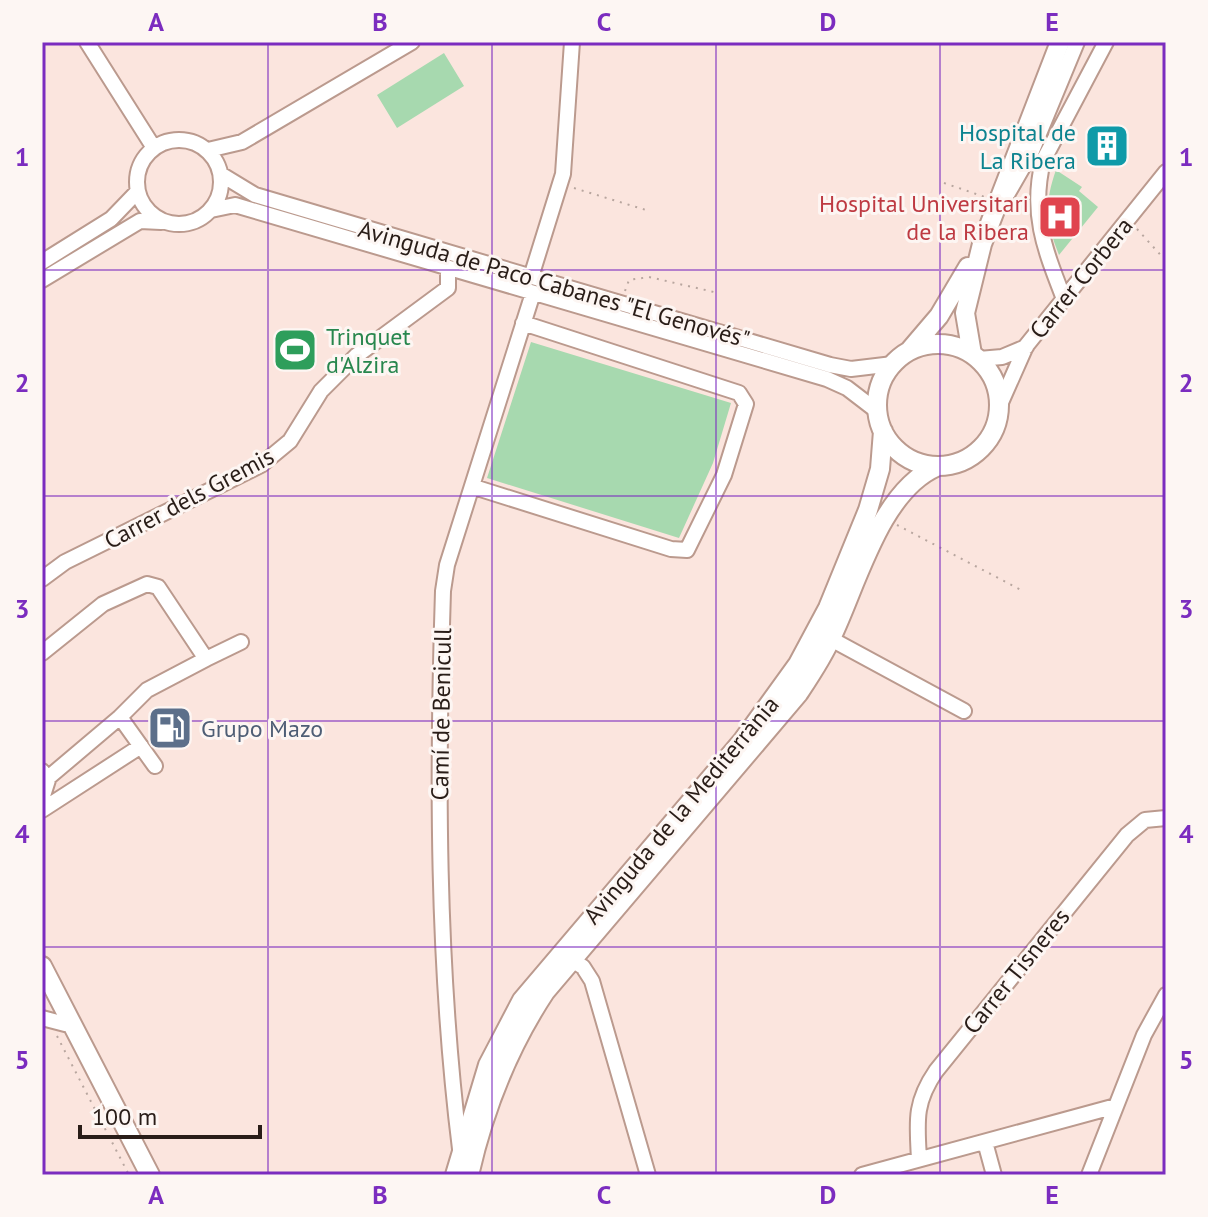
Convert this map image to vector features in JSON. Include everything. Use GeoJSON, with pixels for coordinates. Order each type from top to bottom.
{"type":"FeatureCollection","features":[{"type":"Feature","properties":{"kind":"main road"},"geometry":{"type":"LineString","coordinates":[[983,239],[965,313],[975,356],[994,380],[999,407],[996,424],[977,452],[963,461],[936,467],[903,456],[883,431],[877,411],[884,378],[950,299],[983,239],[1060,42]]}},
{"type":"Feature","properties":{"kind":"main road"},"geometry":{"type":"LineString","coordinates":[[909,351],[941,344],[975,356]]}},
{"type":"Feature","properties":{"kind":"main road","name":"Avinguda de la Mediterrània"},"geometry":{"type":"LineString","coordinates":[[455,1175],[460,1149],[488,1065],[522,1000],[743,740],[798,664],[828,608],[868,510],[880,469],[883,431]]}},
{"type":"Feature","properties":{"kind":"main road","name":"Avinguda de la Mediterrània"},"geometry":{"type":"LineString","coordinates":[[469,1175],[487,1110],[514,1043],[545,992],[777,721],[831,639],[886,519],[908,485],[936,467]]}},
{"type":"Feature","properties":{"kind":"main road"},"geometry":{"type":"LineString","coordinates":[[42,966],[150,1175]]}},
{"type":"Feature","properties":{"kind":"main road"},"geometry":{"type":"LineString","coordinates":[[43,986],[58,1028],[142,1175]]}},
{"type":"Feature","properties":{"kind":"street"},"geometry":{"type":"LineString","coordinates":[[87,42],[154,148]]}},
{"type":"Feature","properties":{"kind":"street"},"geometry":{"type":"LineString","coordinates":[[208,150],[242,142],[412,42]]}},
{"type":"Feature","properties":{"kind":"street"},"geometry":{"type":"LineString","coordinates":[[531,277],[561,184],[572,42]]}},
{"type":"Feature","properties":{"kind":"street"},"geometry":{"type":"LineString","coordinates":[[983,239],[1031,153],[1077,42]]}},
{"type":"Feature","properties":{"kind":"street"},"geometry":{"type":"LineString","coordinates":[[1064,299],[1036,220],[1040,175],[1043,161],[1106,42]]}},
{"type":"Feature","properties":{"kind":"street"},"geometry":{"type":"LineString","coordinates":[[42,262],[111,219],[138,191],[142,163],[154,148],[172,140],[185,139],[208,150],[221,173],[221,190],[211,210],[198,220],[184,224],[140,221],[42,280]]}},
{"type":"Feature","properties":{"kind":"street"},"geometry":{"type":"LineString","coordinates":[[221,173],[242,142]]}},
{"type":"Feature","properties":{"kind":"street","name":"Carrer Corbera"},"geometry":{"type":"LineString","coordinates":[[999,407],[1026,346],[1166,172]]}},
{"type":"Feature","properties":{"kind":"street","name":"Avinguda de Paco Cabanes \"El Genovés\""},"geometry":{"type":"LineString","coordinates":[[221,173],[255,195],[830,365],[851,369],[893,364]]}},
{"type":"Feature","properties":{"kind":"street"},"geometry":{"type":"LineString","coordinates":[[138,191],[151,214],[165,222]]}},
{"type":"Feature","properties":{"kind":"street","name":"Avinguda de Paco Cabanes \"El Genovés\""},"geometry":{"type":"LineString","coordinates":[[211,210],[235,205],[827,379],[847,388],[877,411]]}},
{"type":"Feature","properties":{"kind":"street","name":"Carrer dels Gremis"},"geometry":{"type":"LineString","coordinates":[[42,579],[65,562],[261,465],[290,441],[321,391],[356,356],[448,288],[448,268]]}},
{"type":"Feature","properties":{"kind":"street","name":"Camí de Benicull"},"geometry":{"type":"LineString","coordinates":[[460,1149],[442,911],[442,617],[447,565],[533,293]]}},
{"type":"Feature","properties":{"kind":"street"},"geometry":{"type":"LineString","coordinates":[[474,487],[671,549],[687,550],[724,475],[746,404],[739,393],[523,323]]}},
{"type":"Feature","properties":{"kind":"street","name":"Carrer Corbera"},"geometry":{"type":"LineString","coordinates":[[975,356],[1002,357],[1026,346]]}},
{"type":"Feature","properties":{"kind":"street"},"geometry":{"type":"LineString","coordinates":[[42,653],[103,604],[147,584],[158,587],[206,659]]}},
{"type":"Feature","properties":{"kind":"street"},"geometry":{"type":"LineString","coordinates":[[831,639],[964,711]]}},
{"type":"Feature","properties":{"kind":"street"},"geometry":{"type":"LineString","coordinates":[[42,799],[44,778],[120,717],[147,690],[241,642]]}},
{"type":"Feature","properties":{"kind":"street"},"geometry":{"type":"LineString","coordinates":[[120,717],[155,766]]}},
{"type":"Feature","properties":{"kind":"street"},"geometry":{"type":"LineString","coordinates":[[42,810],[141,746]]}},
{"type":"Feature","properties":{"kind":"street","name":"Carrer Tisneres"},"geometry":{"type":"LineString","coordinates":[[919,1159],[916,1113],[925,1086],[1127,835],[1145,820],[1166,818]]}},
{"type":"Feature","properties":{"kind":"street"},"geometry":{"type":"LineString","coordinates":[[572,960],[583,967],[592,981],[648,1175]]}},
{"type":"Feature","properties":{"kind":"street"},"geometry":{"type":"LineString","coordinates":[[1089,1175],[1144,1035],[1166,995]]}},
{"type":"Feature","properties":{"kind":"street"},"geometry":{"type":"LineString","coordinates":[[42,1018],[58,1028]]}},
{"type":"Feature","properties":{"kind":"street"},"geometry":{"type":"LineString","coordinates":[[862,1175],[1116,1106]]}},
{"type":"Feature","properties":{"kind":"street"},"geometry":{"type":"LineString","coordinates":[[985,1142],[994,1175]]}},
{"type":"Feature","properties":{"kind":"path"},"geometry":{"type":"LineString","coordinates":[[944,183],[998,201]]}},
{"type":"Feature","properties":{"kind":"path"},"geometry":{"type":"LineString","coordinates":[[561,184],[646,210]]}},
{"type":"Feature","properties":{"kind":"path"},"geometry":{"type":"LineString","coordinates":[[1128,220],[1166,261]]}},
{"type":"Feature","properties":{"kind":"path"},"geometry":{"type":"LineString","coordinates":[[621,303],[629,280],[649,277],[714,292]]}},
{"type":"Feature","properties":{"kind":"path"},"geometry":{"type":"LineString","coordinates":[[886,519],[1023,591]]}},
{"type":"Feature","properties":{"kind":"path"},"geometry":{"type":"LineString","coordinates":[[58,1028],[129,1175]]}},
{"type":"Feature","properties":{"kind":"green space"},"geometry":{"type":"Polygon","coordinates":[[[444,53],[464,86],[397,128],[377,95],[444,53]]]}},
{"type":"Feature","properties":{"kind":"green space"},"geometry":{"type":"Polygon","coordinates":[[[1056,170],[1082,187],[1079,191],[1098,207],[1059,255],[1048,213],[1056,170]]]}},
{"type":"Feature","properties":{"kind":"green space"},"geometry":{"type":"Polygon","coordinates":[[[531,342],[731,403],[713,463],[679,538],[487,478],[531,342]]]}},
{"type":"Feature","properties":{"kind":"place","name":"Hospital de La Ribera"},"geometry":{"type":"Point","coordinates":[1107,146]}},
{"type":"Feature","properties":{"kind":"place","name":"Hospital Universitari de la Ribera"},"geometry":{"type":"Point","coordinates":[1060,217]}},
{"type":"Feature","properties":{"kind":"place","name":"Trinquet d'Alzira"},"geometry":{"type":"Point","coordinates":[295,350]}},
{"type":"Feature","properties":{"kind":"place","name":"Grupo Mazo"},"geometry":{"type":"Point","coordinates":[170,728]}}]}
